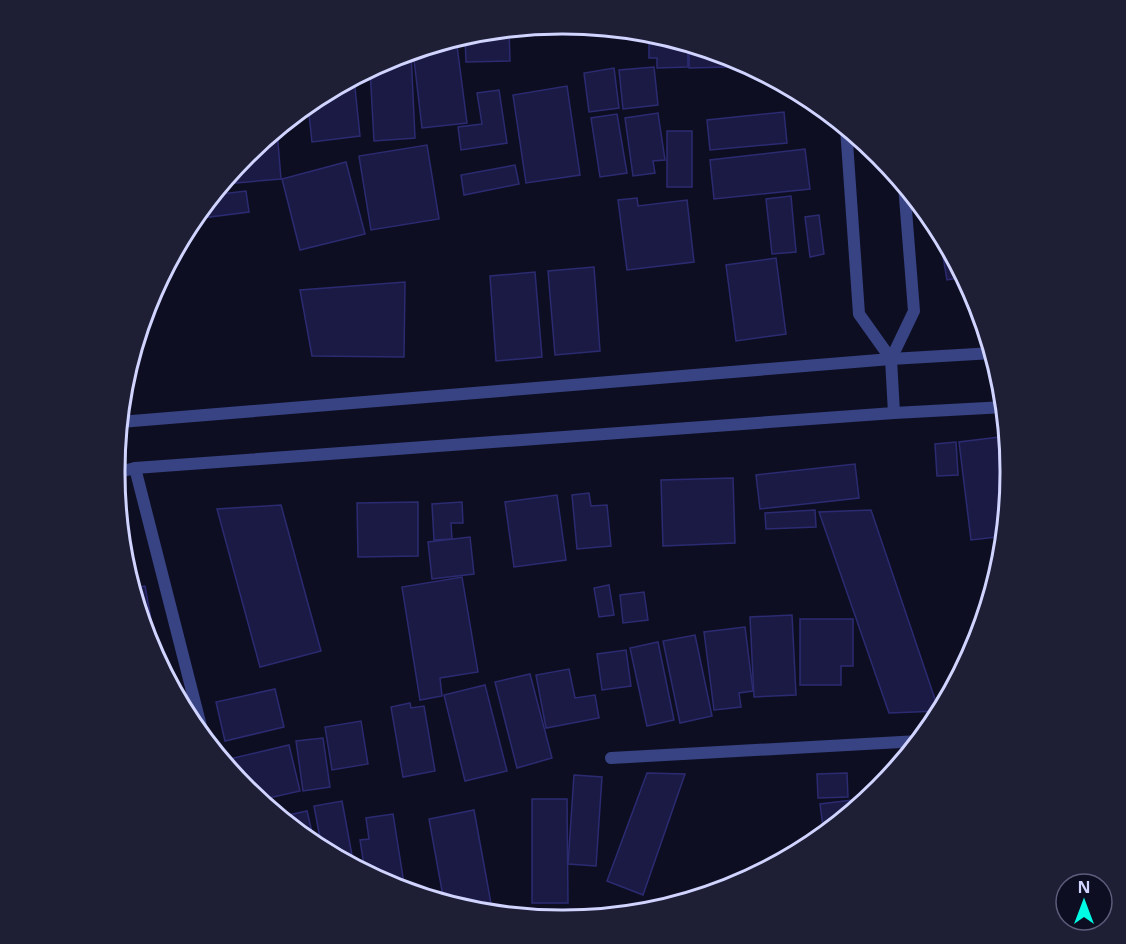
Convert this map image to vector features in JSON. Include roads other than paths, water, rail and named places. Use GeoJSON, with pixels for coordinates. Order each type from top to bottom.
{"type":"FeatureCollection","features":[{"type":"Feature","properties":{"kind":"street"},"geometry":{"type":"LineString","coordinates":[[847,140],[859,314],[891,359]]}},
{"type":"Feature","properties":{"kind":"street"},"geometry":{"type":"LineString","coordinates":[[894,413],[891,359],[914,311],[905,200]]}},
{"type":"Feature","properties":{"kind":"street"},"geometry":{"type":"LineString","coordinates":[[128,421],[891,359],[984,354]]}},
{"type":"Feature","properties":{"kind":"street"},"geometry":{"type":"LineString","coordinates":[[125,470],[894,413],[996,408]]}},
{"type":"Feature","properties":{"kind":"street"},"geometry":{"type":"LineString","coordinates":[[135,468],[198,713]]}},
{"type":"Feature","properties":{"kind":"street"},"geometry":{"type":"LineString","coordinates":[[611,758],[907,742]]}}]}
